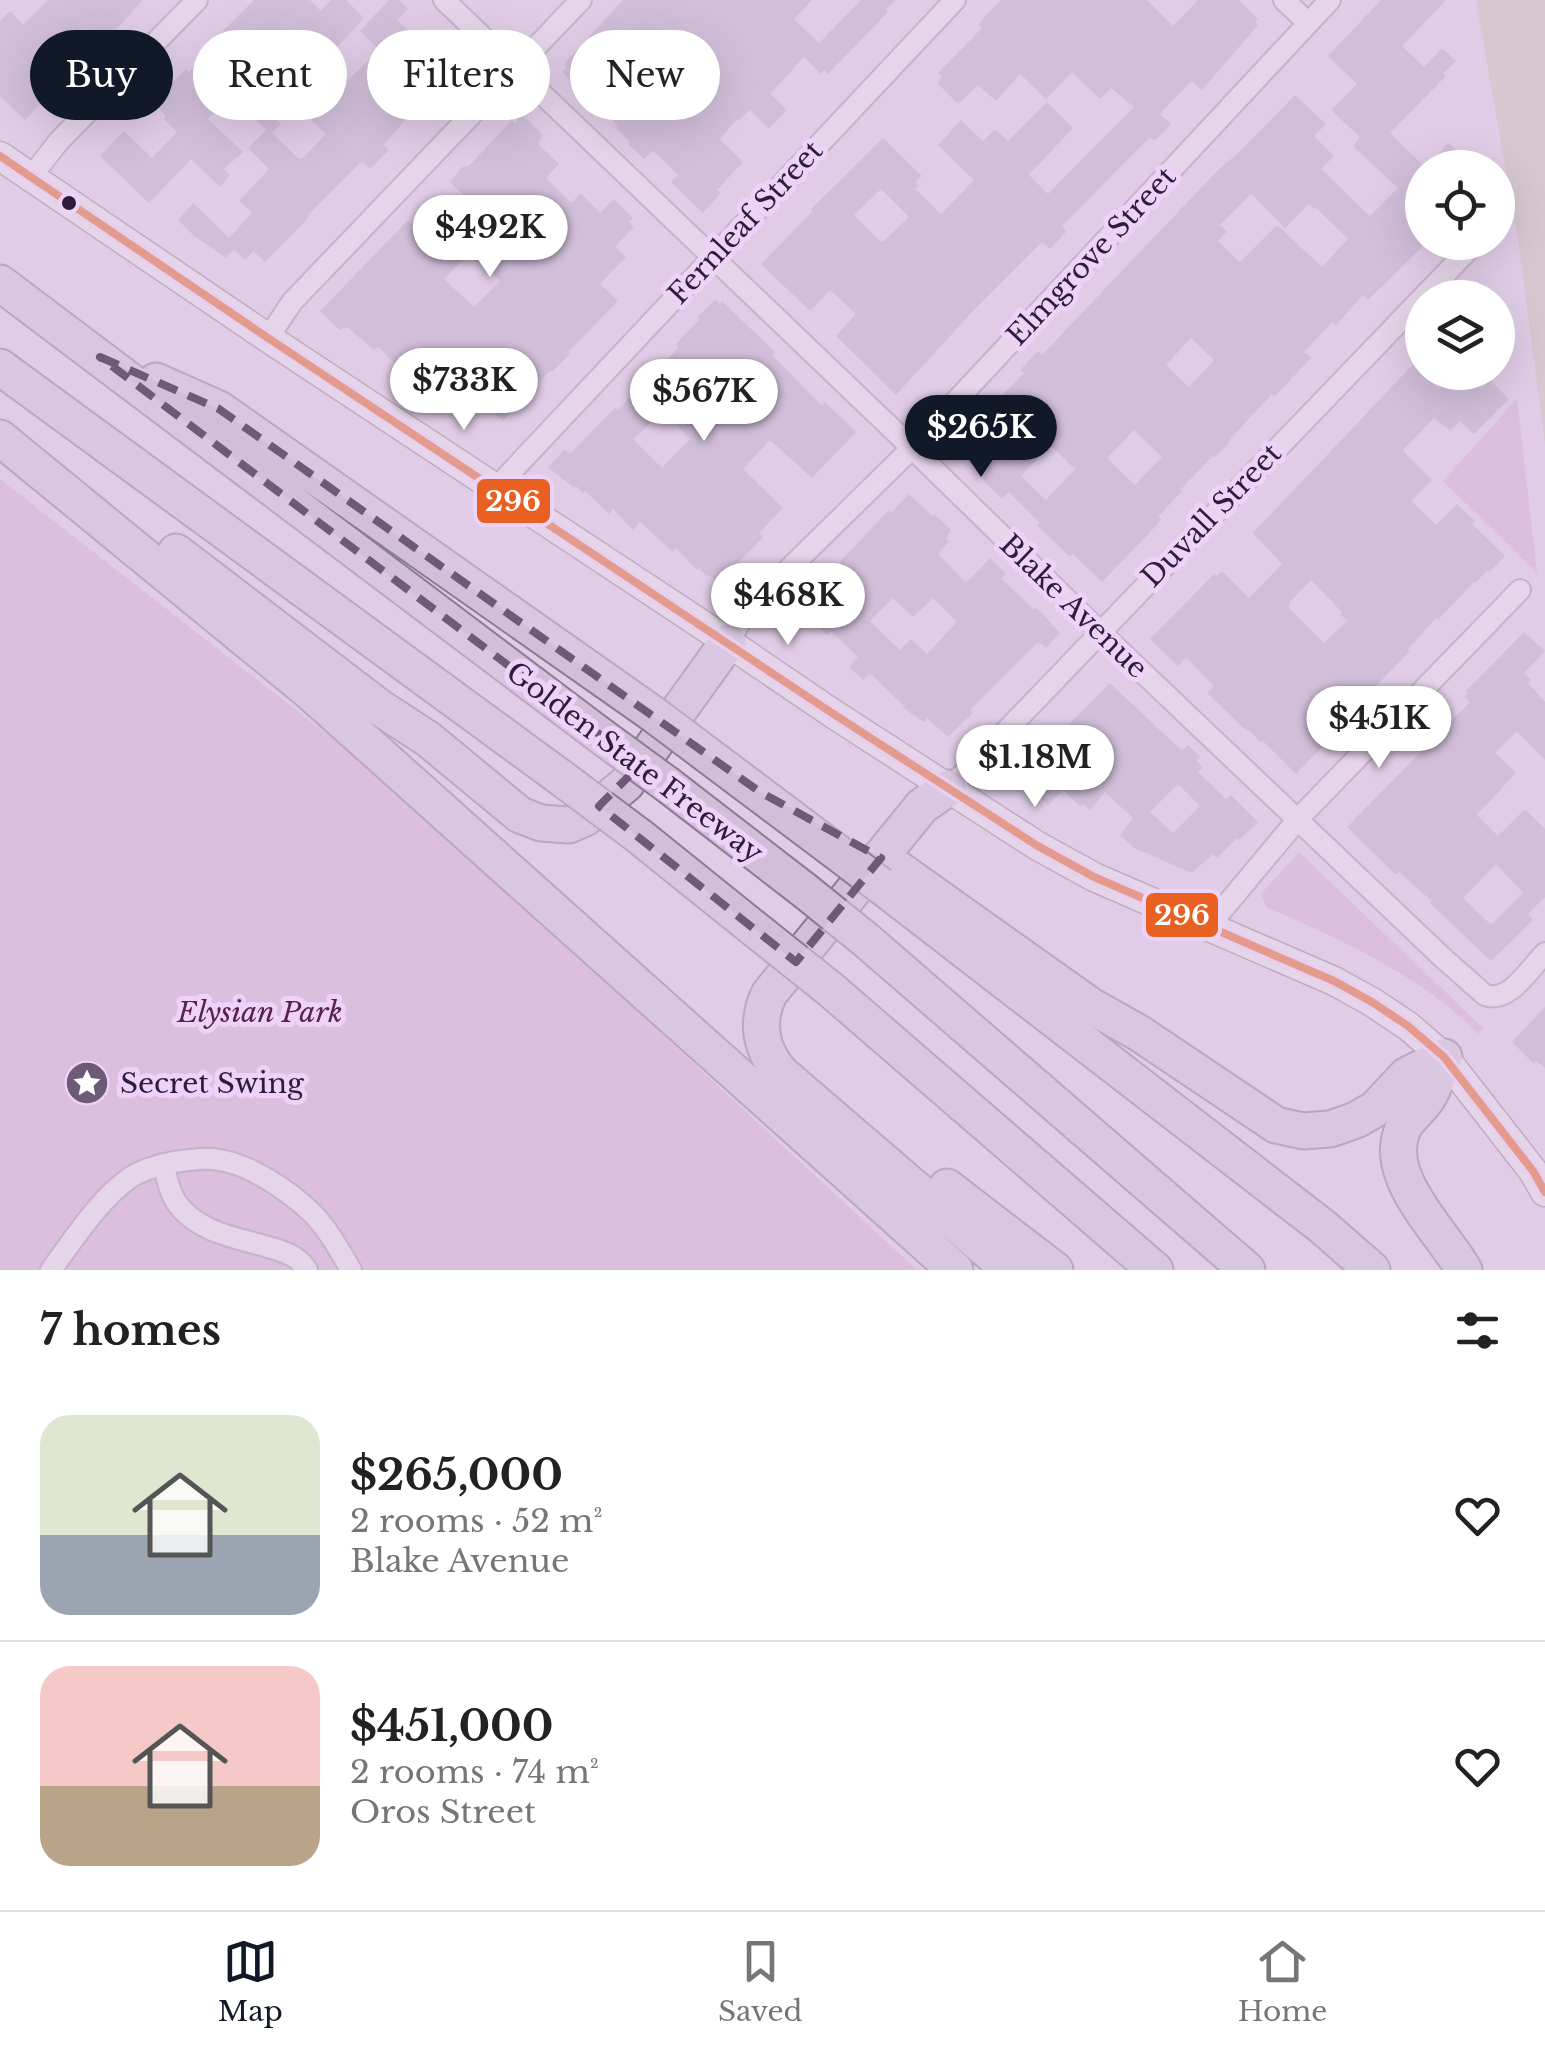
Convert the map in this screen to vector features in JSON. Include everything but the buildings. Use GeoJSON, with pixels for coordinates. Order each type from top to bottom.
{"type":"FeatureCollection","features":[{"type":"Feature","properties":{"kind":"highway","name":"Golden State Freeway"},"geometry":{"type":"LineString","coordinates":[[0,283],[804,890],[1247,1270]]}},
{"type":"Feature","properties":{"kind":"highway"},"geometry":{"type":"LineString","coordinates":[[100,357],[219,409],[760,792],[857,854],[1372,1270]]}},
{"type":"Feature","properties":{"kind":"highway","name":"Golden State Freeway"},"geometry":{"type":"LineString","coordinates":[[0,367],[639,836],[830,989],[1155,1270]]}},
{"type":"Feature","properties":{"kind":"highway"},"geometry":{"type":"LineString","coordinates":[[2,439],[91,488],[379,707],[428,739],[520,815],[541,824],[569,825],[585,818],[626,784],[728,642]]}},
{"type":"Feature","properties":{"kind":"highway"},"geometry":{"type":"LineString","coordinates":[[2,439],[310,692],[955,1270]]}},
{"type":"Feature","properties":{"kind":"highway"},"geometry":{"type":"LineString","coordinates":[[948,788],[922,806],[770,994],[761,1016],[767,1057],[782,1074],[1010,1270]]}},
{"type":"Feature","properties":{"kind":"highway"},"geometry":{"type":"LineString","coordinates":[[887,876],[1154,1042],[1276,1125],[1304,1131],[1330,1129],[1356,1120],[1375,1108],[1406,1075],[1444,1058]]}},
{"type":"Feature","properties":{"kind":"highway"},"geometry":{"type":"LineString","coordinates":[[764,1039],[823,1092],[1055,1270]]}},
{"type":"Feature","properties":{"kind":"highway"},"geometry":{"type":"LineString","coordinates":[[1444,1058],[1430,1096],[1406,1124],[1398,1144],[1398,1158],[1403,1180],[1464,1270]]}},
{"type":"Feature","properties":{"kind":"main road"},"geometry":{"type":"LineString","coordinates":[[0,156],[268,338],[1036,845],[1094,877],[1334,981],[1408,1026],[1444,1058],[1533,1171],[1545,1192]]}},
{"type":"Feature","properties":{"kind":"street"},"geometry":{"type":"LineString","coordinates":[[31,176],[59,141],[197,0]]}},
{"type":"Feature","properties":{"kind":"street","name":"Blake Avenue"},"geometry":{"type":"LineString","coordinates":[[444,0],[475,30]]}},
{"type":"Feature","properties":{"kind":"street"},"geometry":{"type":"LineString","coordinates":[[550,33],[582,0]]}},
{"type":"Feature","properties":{"kind":"street","name":"Fernleaf Street"},"geometry":{"type":"LineString","coordinates":[[496,489],[954,0]]}},
{"type":"Feature","properties":{"kind":"street"},"geometry":{"type":"LineString","coordinates":[[1284,0],[1308,23]]}},
{"type":"Feature","properties":{"kind":"street","name":"Elmgrove Street"},"geometry":{"type":"LineString","coordinates":[[728,642],[749,608],[912,448],[1330,0]]}},
{"type":"Feature","properties":{"kind":"street","name":"Blake Avenue"},"geometry":{"type":"LineString","coordinates":[[550,102],[1099,632],[1486,995],[1493,998],[1506,994],[1545,953]]}},
{"type":"Feature","properties":{"kind":"street"},"geometry":{"type":"LineString","coordinates":[[268,338],[292,302],[466,120]]}},
{"type":"Feature","properties":{"kind":"street","name":"Duvall Street"},"geometry":{"type":"LineString","coordinates":[[948,788],[1458,260]]}},
{"type":"Feature","properties":{"kind":"street"},"geometry":{"type":"LineString","coordinates":[[1208,927],[1298,818],[1520,590]]}},
{"type":"Feature","properties":{"kind":"street"},"geometry":{"type":"LineString","coordinates":[[52,1270],[94,1212],[132,1176],[163,1164],[198,1158],[234,1163],[263,1176],[312,1213],[350,1270]]}},
{"type":"Feature","properties":{"kind":"street"},"geometry":{"type":"LineString","coordinates":[[163,1164],[176,1201],[194,1221],[221,1234],[287,1253],[307,1270]]}},
{"type":"Feature","properties":{"kind":"highlighted area"},"geometry":{"type":"Polygon","coordinates":[[[100,357],[219,409],[760,792],[881,858],[796,962],[599,806],[640,765],[100,357]]]}},
{"type":"Feature","properties":{"kind":"green space"},"geometry":{"type":"Polygon","coordinates":[[[1517,399],[1537,573],[1443,481],[1517,399]]]}},
{"type":"Feature","properties":{"kind":"green space","name":"Elysian Park"},"geometry":{"type":"Polygon","coordinates":[[[0,479],[397,789],[917,1270],[0,1270],[0,479]]]}},
{"type":"Feature","properties":{"kind":"green space"},"geometry":{"type":"Polygon","coordinates":[[[1299,852],[1483,1028],[1478,1034],[1443,1002],[1396,971],[1266,907],[1261,894],[1299,852]]]}},
{"type":"Feature","properties":{"kind":"shaded area"},"geometry":{"type":"Polygon","coordinates":[[[1476,0],[1545,0],[1545,445],[1515,223],[1515,150],[1502,150],[1476,0]]]}},
{"type":"Feature","properties":{"kind":"transit line","name":"296"},"geometry":{"type":"LineString","coordinates":[[0,156],[268,338],[1036,845],[1094,877],[1334,981],[1408,1026],[1444,1057],[1545,1192]]}},
{"type":"Feature","properties":{"kind":"place","name":"Secret Swing"},"geometry":{"type":"Point","coordinates":[87,1083]}}]}
